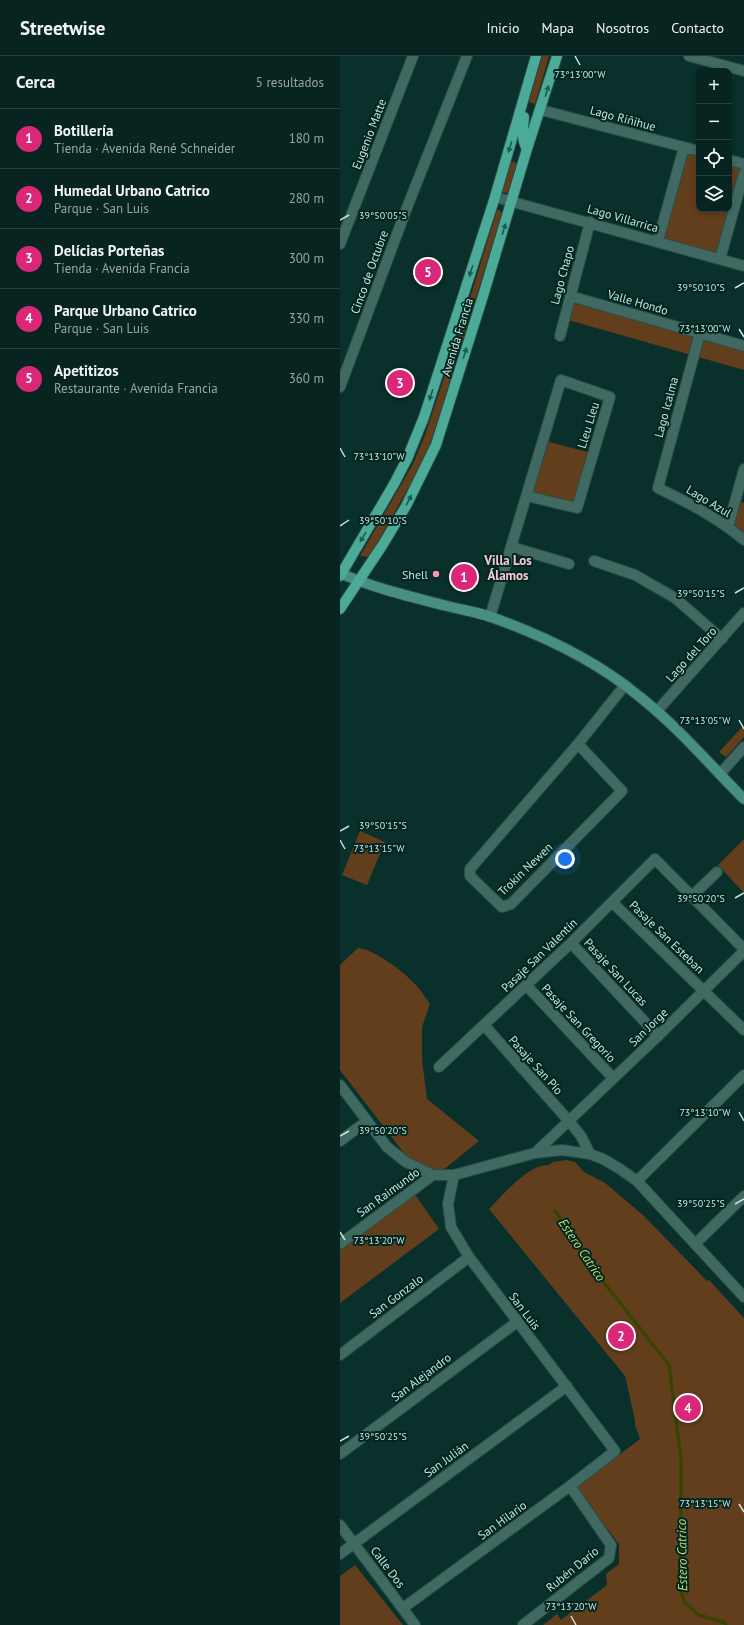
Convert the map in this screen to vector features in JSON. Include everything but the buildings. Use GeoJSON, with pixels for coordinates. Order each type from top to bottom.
{"type":"FeatureCollection","features":[{"type":"Feature","properties":{"kind":"main road","name":"Avenida Francia"},"geometry":{"type":"LineString","coordinates":[[340,575],[394,484],[416,438],[495,197],[525,99],[536,56]]}},
{"type":"Feature","properties":{"kind":"main road","name":"Avenida Francia"},"geometry":{"type":"LineString","coordinates":[[340,608],[359,581],[406,506],[436,445],[557,56]]}},
{"type":"Feature","properties":{"kind":"main road"},"geometry":{"type":"LineString","coordinates":[[525,99],[523,137],[524,144],[527,149]]}},
{"type":"Feature","properties":{"kind":"main road"},"geometry":{"type":"LineString","coordinates":[[340,575],[434,603],[490,617],[559,645],[582,657],[625,685],[658,712],[744,799]]}},
{"type":"Feature","properties":{"kind":"street","name":"Eugenio Matte"},"geometry":{"type":"LineString","coordinates":[[340,244],[413,56]]}},
{"type":"Feature","properties":{"kind":"street","name":"Cinco de Octubre"},"geometry":{"type":"LineString","coordinates":[[340,387],[406,210],[467,56]]}},
{"type":"Feature","properties":{"kind":"street"},"geometry":{"type":"LineString","coordinates":[[689,56],[744,71]]}},
{"type":"Feature","properties":{"kind":"street","name":"Lago Riñihue"},"geometry":{"type":"LineString","coordinates":[[541,110],[696,150]]}},
{"type":"Feature","properties":{"kind":"street"},"geometry":{"type":"LineString","coordinates":[[658,241],[684,147]]}},
{"type":"Feature","properties":{"kind":"street"},"geometry":{"type":"LineString","coordinates":[[732,161],[744,164]]}},
{"type":"Feature","properties":{"kind":"street"},"geometry":{"type":"LineString","coordinates":[[720,259],[744,173]]}},
{"type":"Feature","properties":{"kind":"street","name":"Lago Villarrica"},"geometry":{"type":"LineString","coordinates":[[495,197],[590,222],[744,266]]}},
{"type":"Feature","properties":{"kind":"street","name":"Lago Chapo"},"geometry":{"type":"LineString","coordinates":[[560,336],[590,222]]}},
{"type":"Feature","properties":{"kind":"street","name":"Valle Hondo"},"geometry":{"type":"LineString","coordinates":[[570,296],[744,346]]}},
{"type":"Feature","properties":{"kind":"street","name":"Lago Icalma"},"geometry":{"type":"LineString","coordinates":[[658,488],[700,333]]}},
{"type":"Feature","properties":{"kind":"street","name":"Lleu Lleu"},"geometry":{"type":"LineString","coordinates":[[490,617],[512,547],[526,496],[561,380],[610,396],[577,508],[526,496]]}},
{"type":"Feature","properties":{"kind":"street"},"geometry":{"type":"LineString","coordinates":[[728,527],[744,469]]}},
{"type":"Feature","properties":{"kind":"street","name":"Lago Azul"},"geometry":{"type":"LineString","coordinates":[[658,488],[696,506],[728,527],[744,540]]}},
{"type":"Feature","properties":{"kind":"street"},"geometry":{"type":"LineString","coordinates":[[512,547],[569,564]]}},
{"type":"Feature","properties":{"kind":"street"},"geometry":{"type":"LineString","coordinates":[[594,561],[635,575],[675,598],[722,639]]}},
{"type":"Feature","properties":{"kind":"street","name":"Lago del Toro"},"geometry":{"type":"LineString","coordinates":[[658,712],[744,614]]}},
{"type":"Feature","properties":{"kind":"street","name":"Trokin Newen"},"geometry":{"type":"LineString","coordinates":[[578,744],[622,791],[511,904],[502,908],[470,876],[470,869],[578,744],[625,685]]}},
{"type":"Feature","properties":{"kind":"street"},"geometry":{"type":"LineString","coordinates":[[720,774],[744,747]]}},
{"type":"Feature","properties":{"kind":"street","name":"Pasaje San Valentín"},"geometry":{"type":"LineString","coordinates":[[439,1067],[571,943],[655,859],[692,896]]}},
{"type":"Feature","properties":{"kind":"street"},"geometry":{"type":"LineString","coordinates":[[717,872],[692,896],[744,950]]}},
{"type":"Feature","properties":{"kind":"street","name":"Pasaje San Esteban"},"geometry":{"type":"LineString","coordinates":[[612,902],[744,1030]]}},
{"type":"Feature","properties":{"kind":"street","name":"Pasaje San Lucas"},"geometry":{"type":"LineString","coordinates":[[571,943],[658,1036]]}},
{"type":"Feature","properties":{"kind":"street","name":"San Jorge"},"geometry":{"type":"LineString","coordinates":[[535,1153],[658,1036],[744,950]]}},
{"type":"Feature","properties":{"kind":"street","name":"Pasaje San Gregorio"},"geometry":{"type":"LineString","coordinates":[[526,985],[613,1078]]}},
{"type":"Feature","properties":{"kind":"street","name":"Pasaje San Pío"},"geometry":{"type":"LineString","coordinates":[[484,1025],[569,1121]]}},
{"type":"Feature","properties":{"kind":"street"},"geometry":{"type":"LineString","coordinates":[[638,1181],[744,1075]]}},
{"type":"Feature","properties":{"kind":"street"},"geometry":{"type":"LineString","coordinates":[[340,1085],[387,1147],[406,1162],[433,1175],[454,1175],[535,1153],[562,1150],[590,1154],[620,1169],[638,1181],[744,1297]]}},
{"type":"Feature","properties":{"kind":"street"},"geometry":{"type":"LineString","coordinates":[[340,1141],[367,1121]]}},
{"type":"Feature","properties":{"kind":"street"},"geometry":{"type":"LineString","coordinates":[[569,1121],[581,1136],[590,1154]]}},
{"type":"Feature","properties":{"kind":"street","name":"San Raimundo"},"geometry":{"type":"LineString","coordinates":[[340,1244],[433,1175]]}},
{"type":"Feature","properties":{"kind":"street","name":"San Luis"},"geometry":{"type":"LineString","coordinates":[[454,1175],[448,1204],[451,1227],[469,1258],[615,1451]]}},
{"type":"Feature","properties":{"kind":"street"},"geometry":{"type":"LineString","coordinates":[[696,1244],[744,1196]]}},
{"type":"Feature","properties":{"kind":"street","name":"San Gonzalo"},"geometry":{"type":"LineString","coordinates":[[340,1355],[469,1258]]}},
{"type":"Feature","properties":{"kind":"street","name":"San Alejandro"},"geometry":{"type":"LineString","coordinates":[[340,1454],[517,1322]]}},
{"type":"Feature","properties":{"kind":"street","name":"San Julián"},"geometry":{"type":"LineString","coordinates":[[340,1554],[567,1386]]}},
{"type":"Feature","properties":{"kind":"street","name":"San Hilario"},"geometry":{"type":"LineString","coordinates":[[403,1608],[570,1486],[615,1451]]}},
{"type":"Feature","properties":{"kind":"street","name":"Rubén Darío"},"geometry":{"type":"LineString","coordinates":[[523,1625],[609,1558],[611,1545],[570,1486]]}},
{"type":"Feature","properties":{"kind":"street","name":"Calle Dos"},"geometry":{"type":"LineString","coordinates":[[340,1525],[415,1625]]}},
{"type":"Feature","properties":{"kind":"shaded area"},"geometry":{"type":"Polygon","coordinates":[[[542,56],[549,56],[535,104],[529,102],[542,56]]]}},
{"type":"Feature","properties":{"kind":"shaded area"},"geometry":{"type":"Polygon","coordinates":[[[688,151],[696,153],[696,212],[730,212],[717,255],[663,239],[688,151]]]}},
{"type":"Feature","properties":{"kind":"shaded area"},"geometry":{"type":"Polygon","coordinates":[[[511,161],[517,163],[508,193],[502,192],[511,161]]]}},
{"type":"Feature","properties":{"kind":"shaded area"},"geometry":{"type":"Polygon","coordinates":[[[732,164],[743,167],[732,204],[732,164]]]}},
{"type":"Feature","properties":{"kind":"shaded area"},"geometry":{"type":"Polygon","coordinates":[[[497,210],[500,210],[502,214],[433,436],[419,469],[371,554],[367,557],[360,556],[413,464],[425,435],[463,321],[497,210]]]}},
{"type":"Feature","properties":{"kind":"shaded area"},"geometry":{"type":"Polygon","coordinates":[[[574,302],[744,351],[744,370],[568,320],[574,302]]]}},
{"type":"Feature","properties":{"kind":"shaded area"},"geometry":{"type":"Polygon","coordinates":[[[546,441],[591,453],[574,503],[531,493],[546,441]]]}},
{"type":"Feature","properties":{"kind":"shaded area"},"geometry":{"type":"Polygon","coordinates":[[[739,501],[744,503],[744,536],[732,526],[739,501]]]}},
{"type":"Feature","properties":{"kind":"shaded area"},"geometry":{"type":"Polygon","coordinates":[[[744,725],[744,737],[726,757],[719,752],[744,725]]]}},
{"type":"Feature","properties":{"kind":"shaded area"},"geometry":{"type":"Polygon","coordinates":[[[360,831],[385,842],[367,885],[342,875],[360,831]]]}},
{"type":"Feature","properties":{"kind":"shaded area"},"geometry":{"type":"Polygon","coordinates":[[[744,839],[744,893],[718,865],[744,839]]]}},
{"type":"Feature","properties":{"kind":"shaded area"},"geometry":{"type":"Polygon","coordinates":[[[358,948],[372,952],[396,968],[417,986],[430,1004],[422,1027],[422,1060],[427,1099],[479,1141],[427,1183],[340,1070],[340,965],[358,948]]]}},
{"type":"Feature","properties":{"kind":"shaded area"},"geometry":{"type":"Polygon","coordinates":[[[566,1160],[575,1162],[584,1172],[605,1183],[644,1216],[707,1281],[709,1280],[744,1318],[744,1625],[543,1625],[557,1614],[561,1620],[607,1585],[606,1574],[619,1564],[619,1544],[576,1488],[640,1439],[635,1425],[625,1376],[489,1209],[516,1181],[533,1169],[549,1165],[553,1162],[566,1160]]]}},
{"type":"Feature","properties":{"kind":"shaded area"},"geometry":{"type":"Polygon","coordinates":[[[410,1196],[416,1196],[439,1229],[340,1303],[340,1250],[410,1196]]]}},
{"type":"Feature","properties":{"kind":"shaded area"},"geometry":{"type":"Polygon","coordinates":[[[355,1565],[403,1625],[340,1625],[340,1576],[355,1565]]]}},
{"type":"Feature","properties":{"kind":"waterway","name":"Estero Catrico"},"geometry":{"type":"LineString","coordinates":[[555,1211],[602,1280],[669,1365],[681,1459],[681,1592],[685,1603],[699,1615],[725,1623],[726,1625]]}},
{"type":"Feature","properties":{"kind":"place","name":"Apetitizos"},"geometry":{"type":"Point","coordinates":[428,272]}},
{"type":"Feature","properties":{"kind":"place","name":"Delícias Porteñas"},"geometry":{"type":"Point","coordinates":[400,383]}},
{"type":"Feature","properties":{"kind":"place","name":"Shell"},"geometry":{"type":"Point","coordinates":[436,574]}},
{"type":"Feature","properties":{"kind":"place","name":"Botillería"},"geometry":{"type":"Point","coordinates":[464,577]}},
{"type":"Feature","properties":{"kind":"place","name":"Humedal Urbano Catrico"},"geometry":{"type":"Point","coordinates":[621,1336]}},
{"type":"Feature","properties":{"kind":"place","name":"Parque Urbano Catrico"},"geometry":{"type":"Point","coordinates":[688,1408]}},
{"type":"Feature","properties":{"kind":"district","name":"Villa Los Álamos"},"geometry":{"type":"Point","coordinates":[508,568]}}]}
